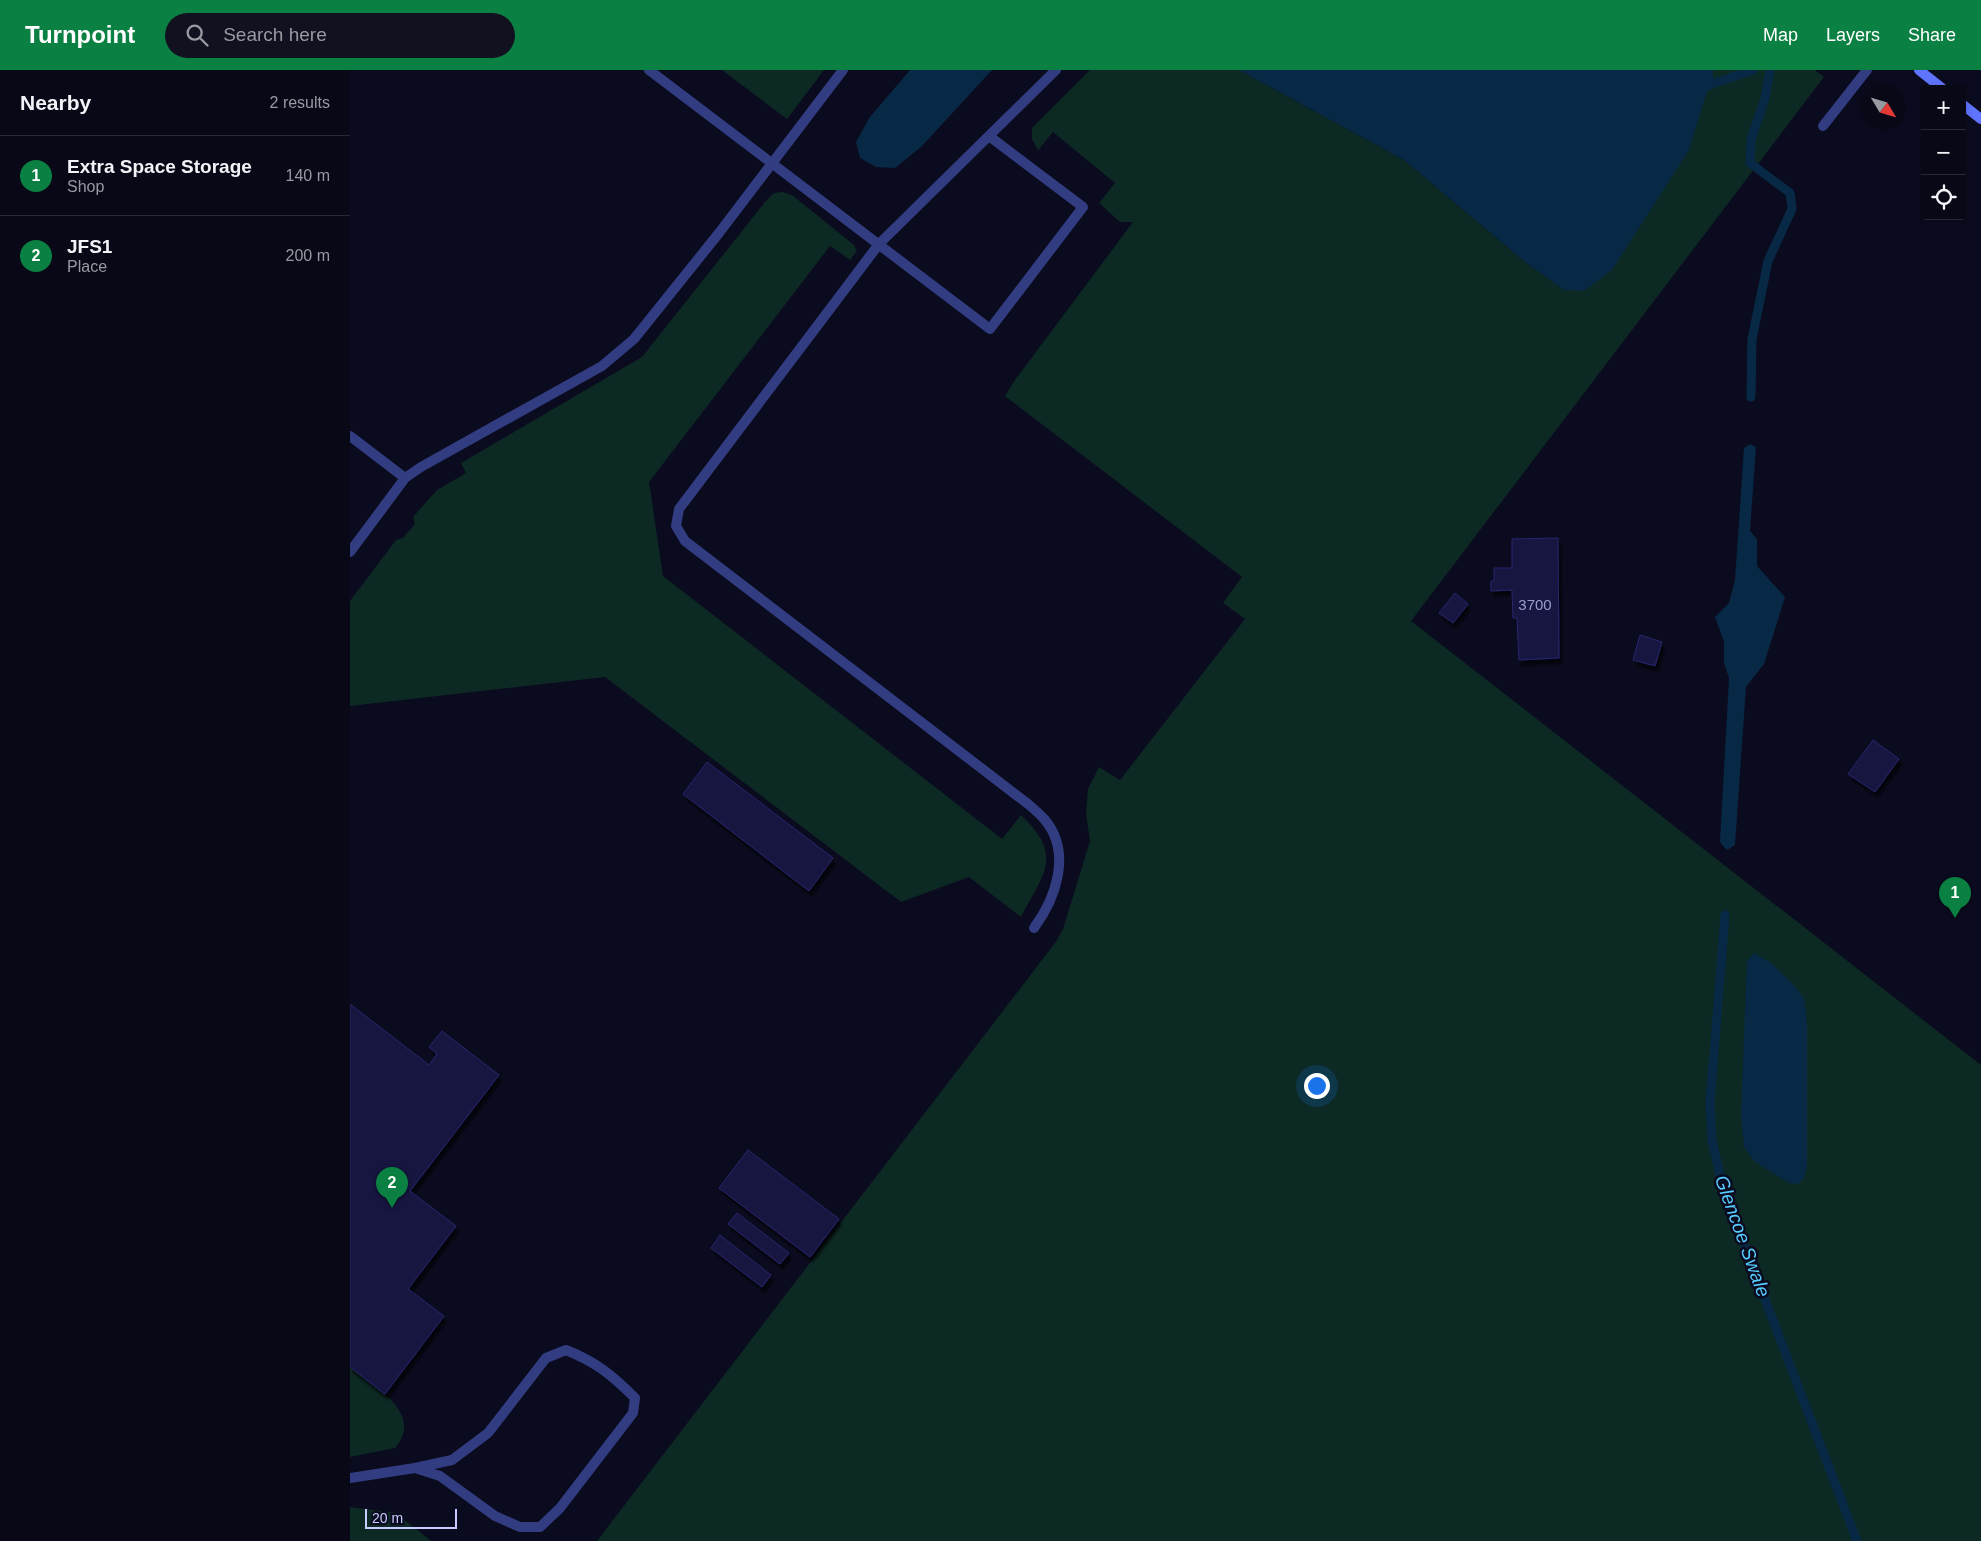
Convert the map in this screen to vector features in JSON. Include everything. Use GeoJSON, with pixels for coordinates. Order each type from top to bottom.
{"type":"FeatureCollection","features":[{"type":"Feature","properties":{"kind":"street"},"geometry":{"type":"LineString","coordinates":[[1919,70],[1938,85]]}},
{"type":"Feature","properties":{"kind":"street"},"geometry":{"type":"LineString","coordinates":[[1966,107],[1981,119]]}},
{"type":"Feature","properties":{"kind":"lane"},"geometry":{"type":"LineString","coordinates":[[648,70],[990,329],[1083,207],[989,136]]}},
{"type":"Feature","properties":{"kind":"lane"},"geometry":{"type":"LineString","coordinates":[[350,552],[405,478],[602,366],[634,340],[843,70]]}},
{"type":"Feature","properties":{"kind":"lane"},"geometry":{"type":"LineString","coordinates":[[1034,928],[1055,892],[1060,868],[1057,843],[1046,821],[1028,804],[685,541],[676,526],[679,508],[879,244],[1056,70]]}},
{"type":"Feature","properties":{"kind":"lane"},"geometry":{"type":"LineString","coordinates":[[1823,126],[1867,70]]}},
{"type":"Feature","properties":{"kind":"lane"},"geometry":{"type":"LineString","coordinates":[[350,436],[405,478]]}},
{"type":"Feature","properties":{"kind":"lane"},"geometry":{"type":"LineString","coordinates":[[350,1478],[452,1460],[488,1432],[546,1358],[566,1350],[591,1360],[613,1376],[635,1398],[634,1414],[560,1508],[540,1527],[520,1527],[495,1516],[440,1476],[415,1468]]}},
{"type":"Feature","properties":{"kind":"green space"},"geometry":{"type":"Polygon","coordinates":[[[722,70],[824,70],[787,119],[722,70]]]}},
{"type":"Feature","properties":{"kind":"green space"},"geometry":{"type":"Polygon","coordinates":[[[1090,70],[1239,70],[1404,160],[1525,262],[1564,290],[1713,79],[1713,70],[1815,70],[1824,77],[1411,621],[1981,1065],[1981,1541],[597,1541],[1055,943],[1063,929],[1090,841],[1086,814],[1088,789],[1099,767],[1120,780],[1245,619],[1223,603],[1242,577],[1005,396],[1133,222],[1120,222],[1099,203],[1115,183],[1053,132],[1038,150],[1032,139],[1032,128],[1090,70]]]}},
{"type":"Feature","properties":{"kind":"green space"},"geometry":{"type":"Polygon","coordinates":[[[783,192],[792,195],[854,245],[857,251],[850,260],[830,246],[649,482],[663,576],[1002,839],[1021,815],[1034,829],[1042,842],[1046,854],[1046,865],[1037,888],[1021,917],[969,877],[901,902],[605,677],[350,706],[350,601],[396,540],[403,538],[415,524],[413,517],[437,490],[466,473],[461,463],[642,357],[765,202],[774,193],[783,192]]]}},
{"type":"Feature","properties":{"kind":"green space"},"geometry":{"type":"Polygon","coordinates":[[[350,1367],[383,1392],[400,1412],[404,1424],[403,1436],[395,1448],[350,1457],[350,1367]]]}},
{"type":"Feature","properties":{"kind":"green space"},"geometry":{"type":"Polygon","coordinates":[[[350,1507],[396,1513],[431,1541],[350,1541],[350,1507]]]}},
{"type":"Feature","properties":{"kind":"water"},"geometry":{"type":"Polygon","coordinates":[[[910,70],[992,70],[922,146],[895,168],[876,167],[860,158],[856,142],[870,117],[910,70]]]}},
{"type":"Feature","properties":{"kind":"water"},"geometry":{"type":"Polygon","coordinates":[[[1239,70],[1713,70],[1713,79],[1709,85],[1689,150],[1612,270],[1584,291],[1564,290],[1525,262],[1404,160],[1239,70]]]}},
{"type":"Feature","properties":{"kind":"water"},"geometry":{"type":"Polygon","coordinates":[[[1750,444],[1756,447],[1750,531],[1757,539],[1757,566],[1785,597],[1764,664],[1746,687],[1735,845],[1727,850],[1720,842],[1729,678],[1724,663],[1724,642],[1715,617],[1729,603],[1735,580],[1744,448],[1750,444]]]}},
{"type":"Feature","properties":{"kind":"water"},"geometry":{"type":"Polygon","coordinates":[[[1754,953],[1771,963],[1792,983],[1804,998],[1807,1023],[1807,1166],[1804,1178],[1798,1184],[1789,1183],[1755,1162],[1744,1147],[1741,1114],[1747,961],[1754,953]]]}},
{"type":"Feature","properties":{"kind":"building"},"geometry":{"type":"Polygon","coordinates":[[[1558,538],[1559,658],[1519,660],[1517,618],[1513,618],[1512,590],[1491,591],[1491,581],[1494,581],[1494,568],[1512,568],[1512,539],[1558,538]]]}},
{"type":"Feature","properties":{"kind":"building"},"geometry":{"type":"Polygon","coordinates":[[[1455,593],[1468,604],[1453,623],[1439,613],[1455,593]]]}},
{"type":"Feature","properties":{"kind":"building"},"geometry":{"type":"Polygon","coordinates":[[[1640,635],[1662,642],[1655,666],[1633,660],[1640,635]]]}},
{"type":"Feature","properties":{"kind":"building"},"geometry":{"type":"Polygon","coordinates":[[[1873,740],[1899,759],[1875,792],[1848,774],[1873,740]]]}},
{"type":"Feature","properties":{"kind":"building"},"geometry":{"type":"Polygon","coordinates":[[[707,762],[833,858],[809,891],[683,794],[707,762]]]}},
{"type":"Feature","properties":{"kind":"building"},"geometry":{"type":"Polygon","coordinates":[[[350,1004],[429,1065],[437,1054],[429,1047],[442,1031],[499,1075],[410,1191],[456,1226],[408,1289],[444,1316],[385,1394],[350,1367],[350,1004]]]}},
{"type":"Feature","properties":{"kind":"building"},"geometry":{"type":"Polygon","coordinates":[[[748,1150],[839,1219],[810,1257],[719,1188],[748,1150]]]}},
{"type":"Feature","properties":{"kind":"building"},"geometry":{"type":"Polygon","coordinates":[[[737,1213],[789,1253],[780,1264],[728,1224],[737,1213]]]}},
{"type":"Feature","properties":{"kind":"building"},"geometry":{"type":"Polygon","coordinates":[[[720,1235],[771,1275],[762,1287],[711,1248],[720,1235]]]}},
{"type":"Feature","properties":{"kind":"waterway"},"geometry":{"type":"LineString","coordinates":[[1700,92],[1709,85],[1753,70]]}},
{"type":"Feature","properties":{"kind":"waterway","name":"Glencoe Swale"},"geometry":{"type":"LineString","coordinates":[[1751,397],[1752,339],[1768,261],[1792,209],[1790,193],[1750,163],[1751,139],[1765,99],[1770,70]]}},
{"type":"Feature","properties":{"kind":"waterway","name":"Glencoe Swale"},"geometry":{"type":"LineString","coordinates":[[1725,915],[1710,1103],[1712,1140],[1723,1189],[1857,1541]]}},
{"type":"Feature","properties":{"kind":"place","name":"Extra Space Storage"},"geometry":{"type":"Point","coordinates":[1955,918]}},
{"type":"Feature","properties":{"kind":"place","name":"JFS1"},"geometry":{"type":"Point","coordinates":[392,1208]}}]}
